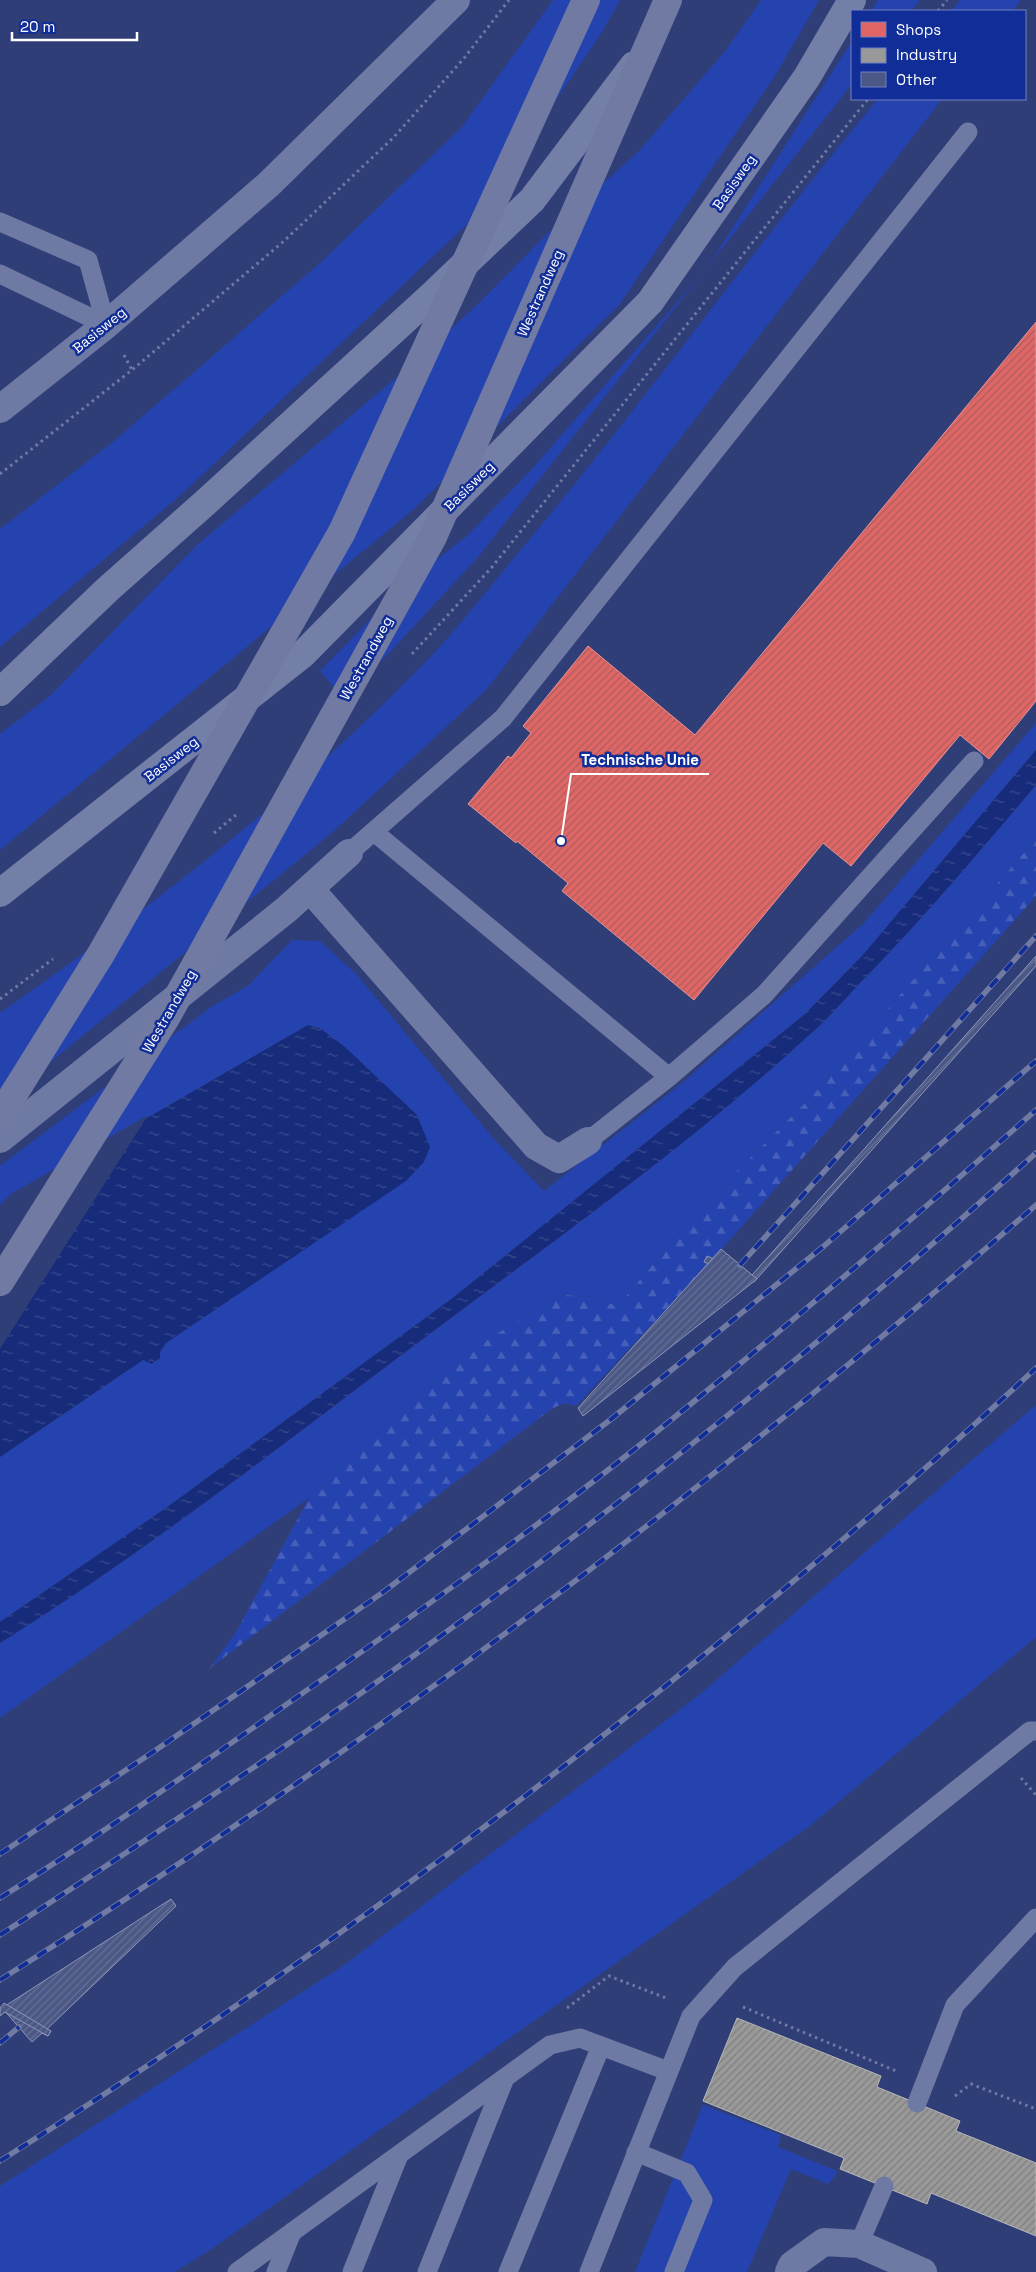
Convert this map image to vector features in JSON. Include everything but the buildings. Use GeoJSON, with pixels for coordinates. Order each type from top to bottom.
{"type":"FeatureCollection","features":[{"type":"Feature","properties":{"kind":"highway"},"geometry":{"type":"LineString","coordinates":[[0,1116],[101,954],[342,532],[586,0]]}},
{"type":"Feature","properties":{"kind":"highway","name":"Westrandweg"},"geometry":{"type":"LineString","coordinates":[[0,1282],[168,1016],[433,536],[668,0]]}},
{"type":"Feature","properties":{"kind":"main road"},"geometry":{"type":"LineString","coordinates":[[0,692],[108,589],[386,337],[532,200],[683,0]]}},
{"type":"Feature","properties":{"kind":"main road","name":"Basisweg"},"geometry":{"type":"LineString","coordinates":[[0,893],[303,654],[650,302],[807,77],[852,0]]}},
{"type":"Feature","properties":{"kind":"street","name":"Basisweg"},"geometry":{"type":"LineString","coordinates":[[0,409],[106,325],[268,185],[456,0]]}},
{"type":"Feature","properties":{"kind":"street"},"geometry":{"type":"LineString","coordinates":[[0,1139],[310,889],[349,854]]}},
{"type":"Feature","properties":{"kind":"street"},"geometry":{"type":"LineString","coordinates":[[310,889],[536,1146],[559,1159],[588,1141]]}},
{"type":"Feature","properties":{"kind":"street"},"geometry":{"type":"LineString","coordinates":[[789,2272],[792,2265],[824,2242],[859,2244],[918,2271]]}},
{"type":"Feature","properties":{"kind":"lane"},"geometry":{"type":"LineString","coordinates":[[349,854],[504,718],[968,132]]}},
{"type":"Feature","properties":{"kind":"lane"},"geometry":{"type":"LineString","coordinates":[[0,222],[88,260],[106,325]]}},
{"type":"Feature","properties":{"kind":"lane"},"geometry":{"type":"LineString","coordinates":[[0,274],[106,325]]}},
{"type":"Feature","properties":{"kind":"lane"},"geometry":{"type":"LineString","coordinates":[[588,1141],[669,1077],[764,995],[974,761]]}},
{"type":"Feature","properties":{"kind":"lane"},"geometry":{"type":"LineString","coordinates":[[374,832],[669,1077]]}},
{"type":"Feature","properties":{"kind":"lane"},"geometry":{"type":"LineString","coordinates":[[588,2272],[691,2016],[735,1967],[1034,1729]]}},
{"type":"Feature","properties":{"kind":"lane"},"geometry":{"type":"LineString","coordinates":[[917,2103],[955,2005],[1036,1918]]}},
{"type":"Feature","properties":{"kind":"lane"},"geometry":{"type":"LineString","coordinates":[[237,2272],[550,2045],[580,2038],[668,2071]]}},
{"type":"Feature","properties":{"kind":"lane"},"geometry":{"type":"LineString","coordinates":[[508,2272],[601,2046]]}},
{"type":"Feature","properties":{"kind":"lane"},"geometry":{"type":"LineString","coordinates":[[427,2272],[505,2078]]}},
{"type":"Feature","properties":{"kind":"lane"},"geometry":{"type":"LineString","coordinates":[[636,2152],[687,2173],[703,2200],[674,2272]]}},
{"type":"Feature","properties":{"kind":"lane"},"geometry":{"type":"LineString","coordinates":[[352,2272],[399,2155]]}},
{"type":"Feature","properties":{"kind":"lane"},"geometry":{"type":"LineString","coordinates":[[859,2244],[884,2186]]}},
{"type":"Feature","properties":{"kind":"lane"},"geometry":{"type":"LineString","coordinates":[[276,2272],[292,2232]]}},
{"type":"Feature","properties":{"kind":"path"},"geometry":{"type":"LineString","coordinates":[[0,474],[132,370],[284,241],[394,137],[465,57],[508,0]]}},
{"type":"Feature","properties":{"kind":"path"},"geometry":{"type":"LineString","coordinates":[[939,10],[947,0]]}},
{"type":"Feature","properties":{"kind":"path"},"geometry":{"type":"LineString","coordinates":[[741,2006],[955,2096],[971,2084],[1036,2109]]}},
{"type":"Feature","properties":{"kind":"green space"},"geometry":{"type":"Polygon","coordinates":[[[553,0],[620,0],[602,32],[481,211],[183,493],[0,647],[0,529],[114,441],[319,264],[462,127],[553,0]]]}},
{"type":"Feature","properties":{"kind":"green space"},"geometry":{"type":"Polygon","coordinates":[[[761,0],[819,0],[776,74],[619,305],[414,509],[0,850],[0,734],[51,695],[197,545],[415,362],[479,303],[548,233],[639,151],[726,50],[761,0]]]}},
{"type":"Feature","properties":{"kind":"green space"},"geometry":{"type":"Polygon","coordinates":[[[878,0],[920,0],[912,10],[872,10],[878,0]]]}},
{"type":"Feature","properties":{"kind":"green space"},"geometry":{"type":"Polygon","coordinates":[[[960,0],[1021,0],[1013,10],[952,10],[960,0]]]}},
{"type":"Feature","properties":{"kind":"green space"},"geometry":{"type":"Polygon","coordinates":[[[851,43],[851,85],[709,265],[851,43]]]}},
{"type":"Feature","properties":{"kind":"green space"},"geometry":{"type":"Polygon","coordinates":[[[877,100],[941,100],[486,690],[333,832],[0,1103],[0,1013],[114,931],[226,844],[332,752],[433,654],[614,435],[877,100]]]}},
{"type":"Feature","properties":{"kind":"green space"},"geometry":{"type":"Polygon","coordinates":[[[702,274],[478,557],[391,651],[343,698],[320,671],[404,585],[468,535],[532,469],[702,274]]]}},
{"type":"Feature","properties":{"kind":"green space"},"geometry":{"type":"Polygon","coordinates":[[[1036,723],[1036,750],[862,956],[804,1015],[454,1297],[166,1508],[0,1622],[0,1457],[143,1360],[148,1360],[160,1352],[166,1343],[294,1033],[12,1196],[0,1209],[0,1166],[211,1007],[249,985],[292,940],[320,941],[357,975],[494,1139],[544,1191],[681,1084],[864,923],[1036,723]]]}},
{"type":"Feature","properties":{"kind":"green space"},"geometry":{"type":"Polygon","coordinates":[[[1036,785],[1036,839],[811,1097],[701,1207],[618,1306],[590,1297],[565,1295],[491,1337],[394,1417],[309,1498],[0,1718],[0,1643],[105,1574],[207,1501],[612,1198],[712,1119],[828,1017],[928,910],[1036,785]]]}},
{"type":"Feature","properties":{"kind":"green space"},"geometry":{"type":"Polygon","coordinates":[[[1036,839],[1036,896],[711,1261],[576,1406],[565,1403],[553,1408],[210,1668],[236,1632],[309,1498],[394,1417],[491,1337],[565,1295],[590,1297],[618,1306],[701,1207],[811,1097],[1036,839]]]}},
{"type":"Feature","properties":{"kind":"green space"},"geometry":{"type":"Polygon","coordinates":[[[1036,1405],[1036,1637],[811,1825],[210,2250],[175,2272],[0,2272],[0,2186],[343,1966],[699,1695],[1036,1405]]]}},
{"type":"Feature","properties":{"kind":"green space"},"geometry":{"type":"Polygon","coordinates":[[[703,2105],[781,2135],[778,2147],[837,2171],[836,2175],[828,2184],[791,2169],[747,2272],[635,2272],[703,2105]]]}},
{"type":"Feature","properties":{"kind":"water"},"geometry":{"type":"Polygon","coordinates":[[[1036,750],[1036,785],[906,935],[822,1024],[760,1078],[712,1119],[612,1198],[257,1464],[105,1574],[0,1643],[0,1622],[166,1508],[454,1297],[804,1015],[862,956],[1036,750]]]}},
{"type":"Feature","properties":{"kind":"water"},"geometry":{"type":"Polygon","coordinates":[[[308,1025],[320,1028],[345,1047],[417,1115],[430,1147],[424,1162],[406,1181],[166,1343],[160,1352],[160,1358],[152,1364],[143,1360],[0,1457],[0,1209],[12,1196],[308,1025]]]}},
{"type":"Feature","properties":{"kind":"pier"},"geometry":{"type":"Polygon","coordinates":[[[148,1115],[0,1349],[0,1205],[11,1194],[148,1115]]]}},
{"type":"Feature","properties":{"kind":"railway"},"geometry":{"type":"LineString","coordinates":[[740,1265],[1036,936]]}},
{"type":"Feature","properties":{"kind":"railway"},"geometry":{"type":"LineString","coordinates":[[0,1854],[156,1750],[382,1593],[610,1420],[824,1246],[1036,1061]]}},
{"type":"Feature","properties":{"kind":"railway"},"geometry":{"type":"LineString","coordinates":[[0,1898],[105,1830],[209,1759],[383,1637],[539,1523],[642,1444],[779,1331],[1036,1110]]}},
{"type":"Feature","properties":{"kind":"railway"},"geometry":{"type":"LineString","coordinates":[[0,1935],[269,1757],[375,1684],[506,1588],[661,1469],[738,1407],[888,1282],[1036,1153]]}},
{"type":"Feature","properties":{"kind":"railway"},"geometry":{"type":"LineString","coordinates":[[0,1980],[270,1802],[533,1613],[788,1414],[913,1311],[1036,1205]]}},
{"type":"Feature","properties":{"kind":"railway"},"geometry":{"type":"LineString","coordinates":[[0,2161],[174,2048],[259,1990],[344,1930],[510,1807],[673,1680],[766,1604],[947,1449],[1036,1368]]}},
{"type":"Feature","properties":{"kind":"railway"},"geometry":{"type":"LineString","coordinates":[[0,2043],[19,2027]]}},
{"type":"Feature","properties":{"kind":"place","name":"Technische Unie"},"geometry":{"type":"Point","coordinates":[561,841]}}]}
